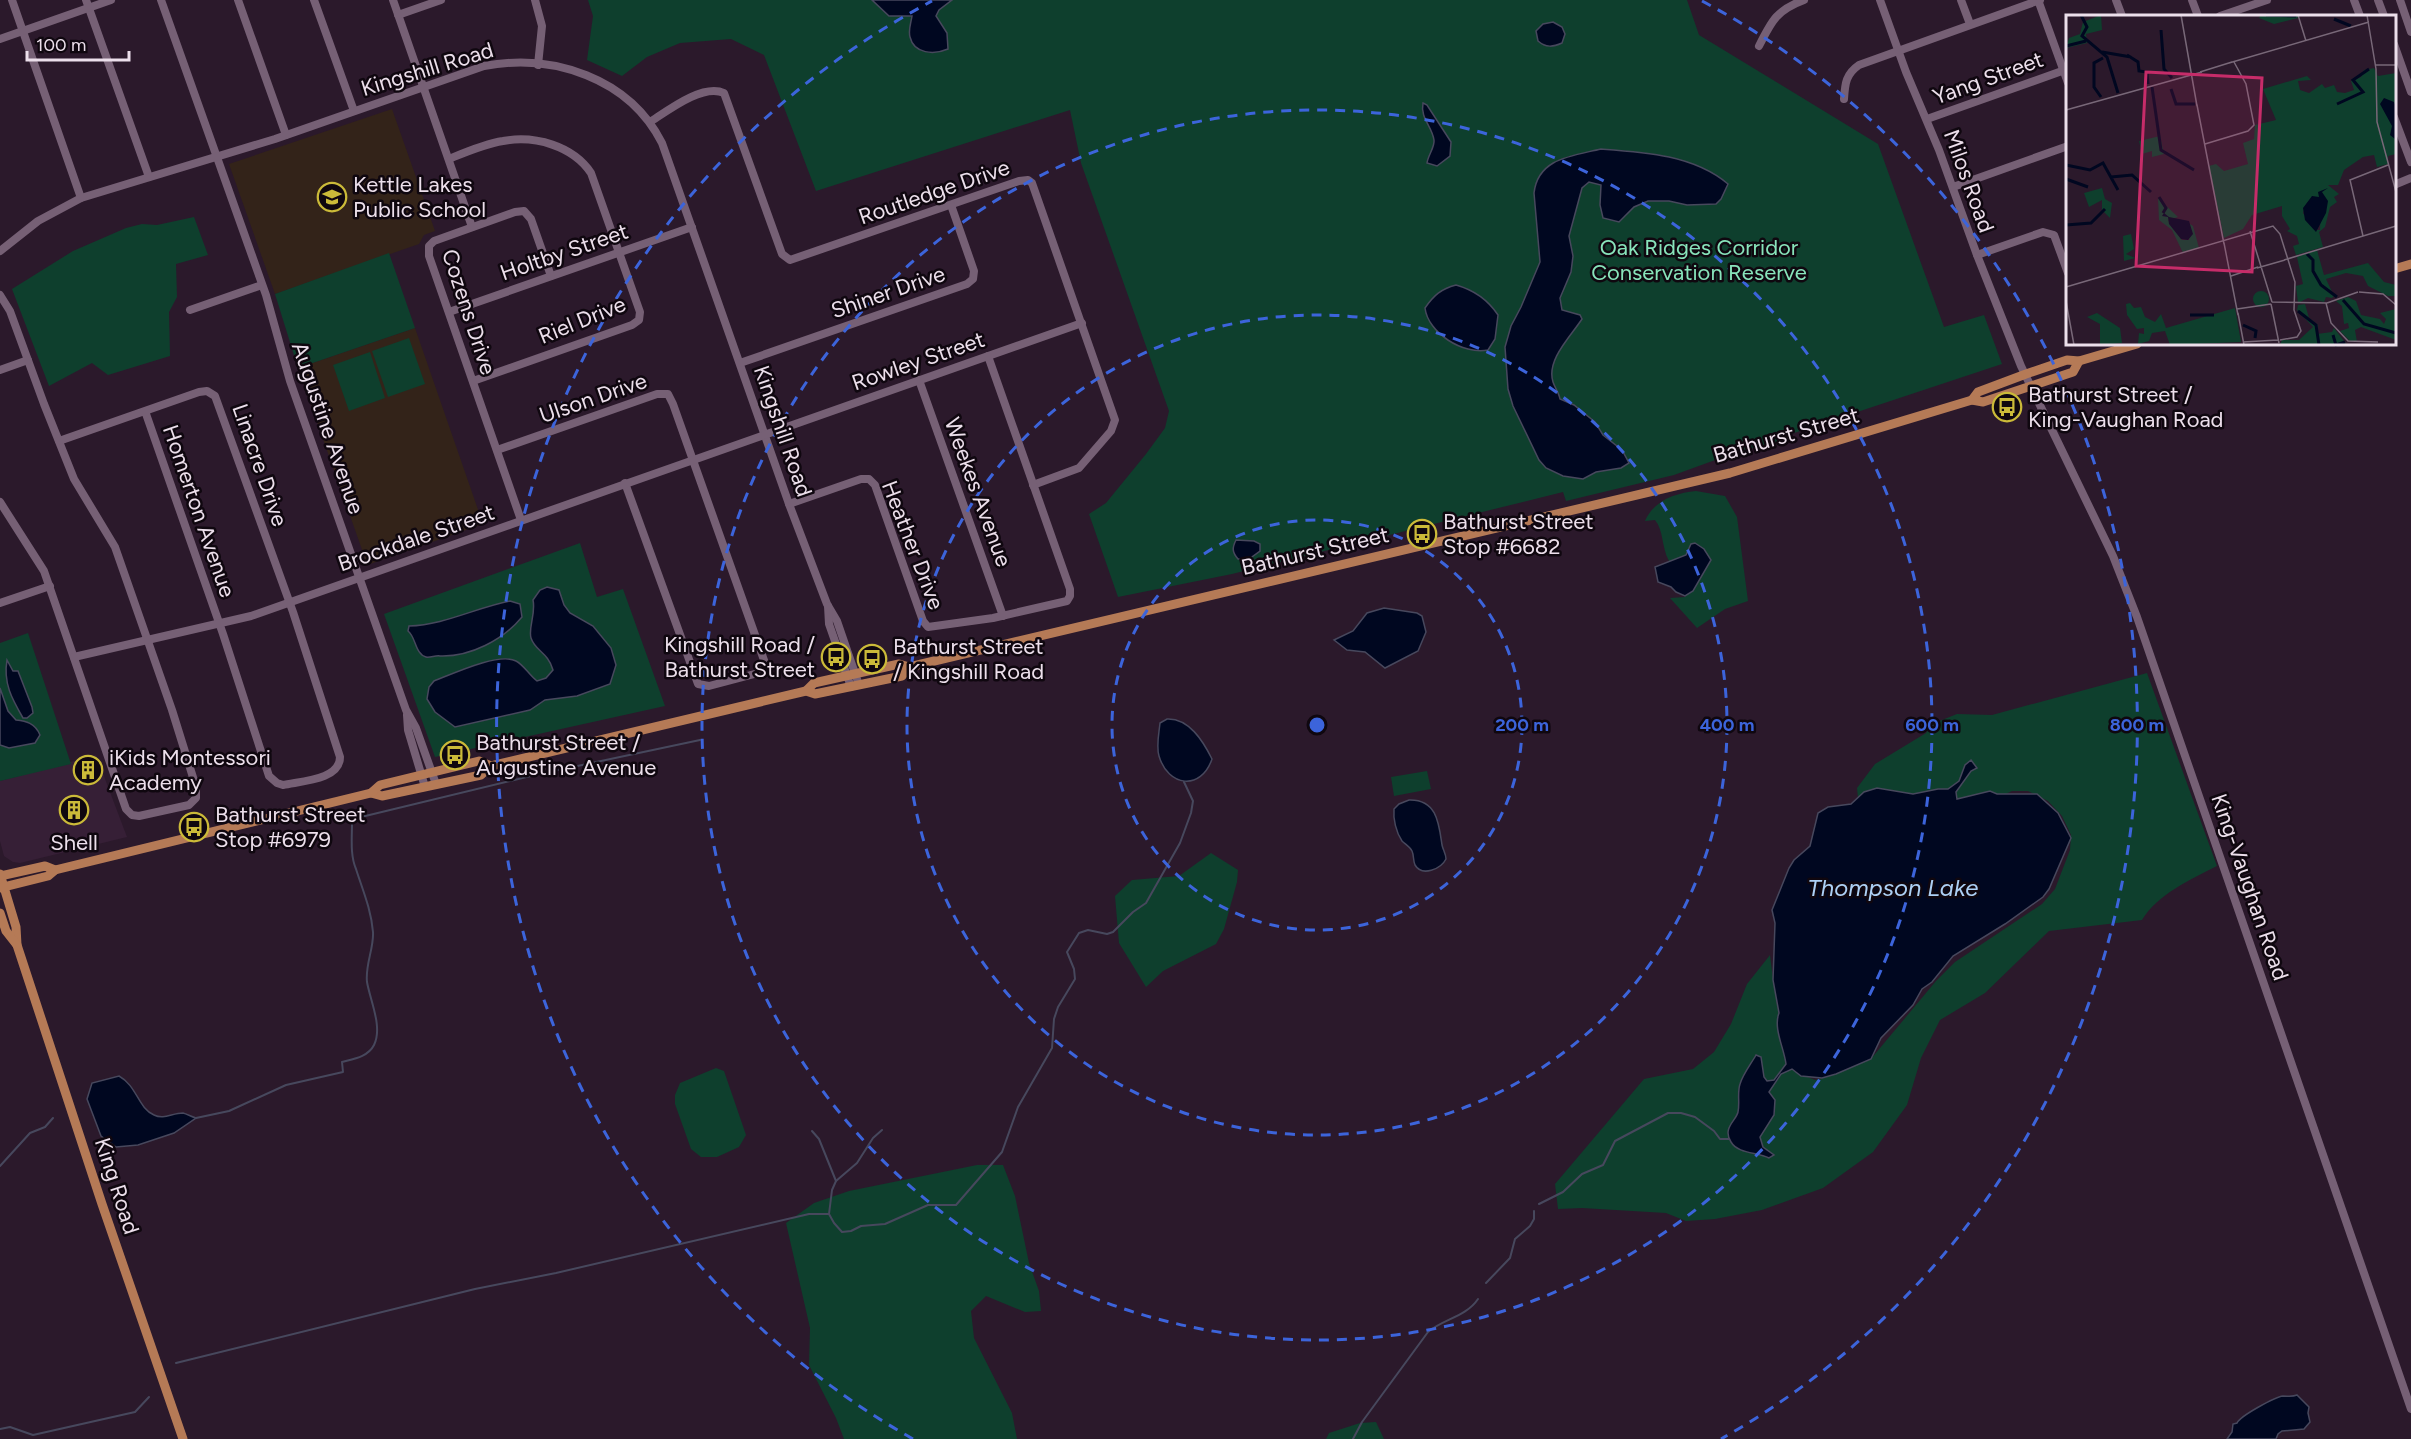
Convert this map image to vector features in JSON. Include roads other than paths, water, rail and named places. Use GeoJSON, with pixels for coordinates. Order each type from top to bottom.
{"type":"FeatureCollection","features":[{"type":"Feature","properties":{"kind":"main road"},"geometry":{"type":"LineString","coordinates":[[2396,268],[2411,264]]}},
{"type":"Feature","properties":{"kind":"main road","name":"Bathurst Street"},"geometry":{"type":"LineString","coordinates":[[1972,400],[1978,392],[2067,360],[2079,361],[2134,345]]}},
{"type":"Feature","properties":{"kind":"main road","name":"Bathurst Street"},"geometry":{"type":"LineString","coordinates":[[2,888],[48,876],[55,870],[371,793],[382,796],[481,775],[491,766],[806,691],[814,683],[899,664],[909,667],[1731,473],[1972,400],[1983,402],[2073,372],[2079,361]]}},
{"type":"Feature","properties":{"kind":"main road","name":"Bathurst Street"},"geometry":{"type":"LineString","coordinates":[[806,691],[815,694],[902,676],[909,667]]}},
{"type":"Feature","properties":{"kind":"main road","name":"Bathurst Street"},"geometry":{"type":"LineString","coordinates":[[371,793],[380,784],[479,761],[491,766]]}},
{"type":"Feature","properties":{"kind":"main road","name":"Bathurst Street"},"geometry":{"type":"LineString","coordinates":[[0,875],[45,866],[55,870]]}},
{"type":"Feature","properties":{"kind":"main road","name":"King Road"},"geometry":{"type":"LineString","coordinates":[[0,875],[2,888],[16,927],[17,945],[102,1204],[183,1439]]}},
{"type":"Feature","properties":{"kind":"main road","name":"King Road"},"geometry":{"type":"LineString","coordinates":[[0,914],[6,931],[17,945]]}},
{"type":"Feature","properties":{"kind":"street"},"geometry":{"type":"LineString","coordinates":[[12,0],[81,198]]}},
{"type":"Feature","properties":{"kind":"street"},"geometry":{"type":"LineString","coordinates":[[0,39],[88,4],[111,0]]}},
{"type":"Feature","properties":{"kind":"street","name":"Augustine Avenue"},"geometry":{"type":"LineString","coordinates":[[161,0],[262,285],[290,381],[406,710],[416,728],[427,774],[425,787]]}},
{"type":"Feature","properties":{"kind":"street"},"geometry":{"type":"LineString","coordinates":[[238,0],[286,135]]}},
{"type":"Feature","properties":{"kind":"street"},"geometry":{"type":"LineString","coordinates":[[314,0],[354,111]]}},
{"type":"Feature","properties":{"kind":"street"},"geometry":{"type":"LineString","coordinates":[[393,0],[472,227]]}},
{"type":"Feature","properties":{"kind":"street"},"geometry":{"type":"LineString","coordinates":[[398,15],[441,0]]}},
{"type":"Feature","properties":{"kind":"street"},"geometry":{"type":"LineString","coordinates":[[535,0],[542,26],[538,65]]}},
{"type":"Feature","properties":{"kind":"street"},"geometry":{"type":"LineString","coordinates":[[1759,45],[1773,18],[1782,10],[1804,0]]}},
{"type":"Feature","properties":{"kind":"street","name":"Milos Road"},"geometry":{"type":"LineString","coordinates":[[1880,0],[1977,255],[2031,386]]}},
{"type":"Feature","properties":{"kind":"street"},"geometry":{"type":"LineString","coordinates":[[1961,0],[1970,24]]}},
{"type":"Feature","properties":{"kind":"street"},"geometry":{"type":"LineString","coordinates":[[1844,99],[1845,84],[1850,71],[1864,62],[2038,0],[2066,81]]}},
{"type":"Feature","properties":{"kind":"street"},"geometry":{"type":"LineString","coordinates":[[2116,0],[2122,15]]}},
{"type":"Feature","properties":{"kind":"street"},"geometry":{"type":"LineString","coordinates":[[2192,0],[2198,15]]}},
{"type":"Feature","properties":{"kind":"street"},"geometry":{"type":"LineString","coordinates":[[2223,15],[2267,0]]}},
{"type":"Feature","properties":{"kind":"street"},"geometry":{"type":"LineString","coordinates":[[2354,0],[2360,15]]}},
{"type":"Feature","properties":{"kind":"street"},"geometry":{"type":"LineString","coordinates":[[2378,0],[2384,15]]}},
{"type":"Feature","properties":{"kind":"street"},"geometry":{"type":"LineString","coordinates":[[2400,0],[2411,32]]}},
{"type":"Feature","properties":{"kind":"street"},"geometry":{"type":"LineString","coordinates":[[88,4],[149,177]]}},
{"type":"Feature","properties":{"kind":"street"},"geometry":{"type":"LineString","coordinates":[[2396,50],[2411,92]]}},
{"type":"Feature","properties":{"kind":"street","name":"Kingshill Road"},"geometry":{"type":"LineString","coordinates":[[0,250],[38,220],[81,198],[286,135],[484,66],[506,63],[538,65],[581,73],[602,81],[632,102],[650,122],[666,154],[789,504],[827,604],[837,621],[855,686]]}},
{"type":"Feature","properties":{"kind":"street","name":"Yang Street"},"geometry":{"type":"LineString","coordinates":[[1927,119],[2062,71]]}},
{"type":"Feature","properties":{"kind":"street","name":"Routledge Drive"},"geometry":{"type":"LineString","coordinates":[[650,122],[689,98],[715,91],[724,93],[782,254],[790,260],[1019,180],[1028,180],[1032,183],[1114,416],[1113,427],[1079,468],[1033,485]]}},
{"type":"Feature","properties":{"kind":"street"},"geometry":{"type":"LineString","coordinates":[[2396,122],[2411,162]]}},
{"type":"Feature","properties":{"kind":"street"},"geometry":{"type":"LineString","coordinates":[[449,159],[512,139],[548,144],[567,150],[580,159],[591,173],[620,252]]}},
{"type":"Feature","properties":{"kind":"street"},"geometry":{"type":"LineString","coordinates":[[1953,188],[2066,147]]}},
{"type":"Feature","properties":{"kind":"street"},"geometry":{"type":"LineString","coordinates":[[2396,184],[2411,178]]}},
{"type":"Feature","properties":{"kind":"street","name":"Shiner Drive"},"geometry":{"type":"LineString","coordinates":[[740,363],[967,284],[973,279],[974,271],[951,205]]}},
{"type":"Feature","properties":{"kind":"street","name":"Cozens Drive"},"geometry":{"type":"LineString","coordinates":[[521,520],[429,256],[429,246],[434,241],[518,211],[527,213],[551,276]]}},
{"type":"Feature","properties":{"kind":"street","name":"Holtby Street"},"geometry":{"type":"LineString","coordinates":[[449,312],[692,226]]}},
{"type":"Feature","properties":{"kind":"street"},"geometry":{"type":"LineString","coordinates":[[1977,255],[2043,232],[2049,232],[2054,235],[2066,270]]}},
{"type":"Feature","properties":{"kind":"street","name":"Riel Drive"},"geometry":{"type":"LineString","coordinates":[[473,381],[632,325],[639,320],[640,312],[620,252]]}},
{"type":"Feature","properties":{"kind":"street"},"geometry":{"type":"LineString","coordinates":[[190,310],[262,285]]}},
{"type":"Feature","properties":{"kind":"street"},"geometry":{"type":"LineString","coordinates":[[0,295],[10,311],[76,484],[112,540],[197,792],[193,802],[189,805],[135,816],[126,809],[50,586],[39,560],[3,516],[0,502]]}},
{"type":"Feature","properties":{"kind":"street","name":"Rowley Street"},"geometry":{"type":"LineString","coordinates":[[765,434],[1082,323]]}},
{"type":"Feature","properties":{"kind":"street","name":"Heather Drive"},"geometry":{"type":"LineString","coordinates":[[789,504],[861,479],[869,479],[874,485],[926,626],[940,627],[1067,602],[1070,596],[1069,586],[988,356]]}},
{"type":"Feature","properties":{"kind":"street"},"geometry":{"type":"LineString","coordinates":[[0,370],[28,360]]}},
{"type":"Feature","properties":{"kind":"street","name":"Weekes Avenue"},"geometry":{"type":"LineString","coordinates":[[920,380],[1003,616]]}},
{"type":"Feature","properties":{"kind":"street","name":"King-Vaughan Road"},"geometry":{"type":"LineString","coordinates":[[2031,386],[2113,556],[2137,617],[2411,1409]]}},
{"type":"Feature","properties":{"kind":"street","name":"Linacre Drive"},"geometry":{"type":"LineString","coordinates":[[59,441],[199,392],[207,391],[215,396],[289,602]]}},
{"type":"Feature","properties":{"kind":"street","name":"Ulson Drive"},"geometry":{"type":"LineString","coordinates":[[497,450],[662,393],[670,398],[693,460]]}},
{"type":"Feature","properties":{"kind":"street","name":"Homerton Avenue"},"geometry":{"type":"LineString","coordinates":[[145,411],[271,779],[284,785],[332,773],[339,766],[340,757],[289,602]]}},
{"type":"Feature","properties":{"kind":"street","name":"Brockdale Street"},"geometry":{"type":"LineString","coordinates":[[75,657],[243,618],[765,434]]}},
{"type":"Feature","properties":{"kind":"street"},"geometry":{"type":"LineString","coordinates":[[625,483],[698,684],[708,686],[759,674],[765,663],[693,460]]}},
{"type":"Feature","properties":{"kind":"street"},"geometry":{"type":"LineString","coordinates":[[0,603],[50,586]]}},
{"type":"Feature","properties":{"kind":"street","name":"Augustine Avenue"},"geometry":{"type":"LineString","coordinates":[[427,774],[436,784]]}},
{"type":"Feature","properties":{"kind":"water"},"geometry":{"type":"Polygon","coordinates":[[[872,0],[952,0],[939,10],[936,16],[947,33],[948,49],[937,52],[920,50],[912,43],[910,37],[912,16],[889,16],[872,0]]]}},
{"type":"Feature","properties":{"kind":"water"},"geometry":{"type":"Polygon","coordinates":[[[1553,22],[1562,27],[1565,34],[1562,43],[1547,46],[1538,41],[1536,31],[1543,24],[1553,22]]]}},
{"type":"Feature","properties":{"kind":"water"},"geometry":{"type":"Polygon","coordinates":[[[1423,103],[1427,105],[1451,142],[1450,156],[1437,166],[1427,163],[1434,140],[1423,113],[1423,103]]]}},
{"type":"Feature","properties":{"kind":"water"},"geometry":{"type":"Polygon","coordinates":[[[1601,149],[1651,154],[1684,161],[1715,174],[1728,184],[1716,204],[1687,205],[1669,201],[1648,201],[1634,207],[1619,222],[1603,218],[1600,205],[1601,185],[1589,182],[1582,188],[1569,236],[1573,256],[1571,272],[1560,298],[1562,310],[1580,315],[1582,319],[1556,357],[1553,365],[1553,382],[1560,399],[1574,405],[1595,422],[1603,435],[1622,450],[1629,463],[1621,468],[1596,472],[1583,479],[1563,476],[1546,468],[1539,460],[1513,406],[1508,389],[1505,347],[1511,326],[1540,262],[1534,193],[1537,181],[1542,172],[1558,160],[1601,149]]]}},
{"type":"Feature","properties":{"kind":"water"},"geometry":{"type":"Polygon","coordinates":[[[1456,285],[1480,296],[1498,315],[1495,339],[1488,350],[1478,351],[1458,346],[1440,334],[1428,317],[1425,308],[1432,299],[1446,288],[1456,285]]]}},
{"type":"Feature","properties":{"kind":"water"},"geometry":{"type":"Polygon","coordinates":[[[1236,540],[1254,541],[1260,544],[1260,551],[1249,559],[1238,559],[1233,550],[1236,540]]]}},
{"type":"Feature","properties":{"kind":"water"},"geometry":{"type":"Polygon","coordinates":[[[1695,543],[1704,549],[1711,560],[1693,591],[1685,596],[1658,582],[1655,567],[1686,555],[1691,544],[1695,543]]]}},
{"type":"Feature","properties":{"kind":"water"},"geometry":{"type":"Polygon","coordinates":[[[547,587],[559,590],[564,605],[570,613],[593,626],[611,648],[616,665],[610,684],[577,696],[545,700],[530,710],[455,727],[435,712],[427,699],[429,687],[434,681],[475,665],[508,659],[519,663],[537,681],[546,678],[553,670],[551,664],[535,646],[530,634],[534,610],[533,600],[540,590],[547,587]]]}},
{"type":"Feature","properties":{"kind":"water"},"geometry":{"type":"Polygon","coordinates":[[[510,601],[520,604],[522,617],[496,640],[463,654],[426,657],[420,653],[408,631],[409,626],[435,623],[510,601]]]}},
{"type":"Feature","properties":{"kind":"water"},"geometry":{"type":"Polygon","coordinates":[[[1384,608],[1417,613],[1422,616],[1426,632],[1418,651],[1385,668],[1365,652],[1347,650],[1334,640],[1353,631],[1367,613],[1384,608]]]}},
{"type":"Feature","properties":{"kind":"water"},"geometry":{"type":"Polygon","coordinates":[[[7,660],[13,671],[18,671],[32,707],[33,713],[27,718],[23,718],[9,690],[6,676],[7,660]]]}},
{"type":"Feature","properties":{"kind":"water"},"geometry":{"type":"Polygon","coordinates":[[[0,688],[8,711],[16,720],[30,723],[38,731],[40,735],[35,743],[9,748],[0,745],[0,688]]]}},
{"type":"Feature","properties":{"kind":"water"},"geometry":{"type":"Polygon","coordinates":[[[1167,719],[1189,726],[1200,738],[1212,759],[1207,769],[1193,780],[1177,779],[1163,766],[1158,744],[1160,723],[1167,719]]]}},
{"type":"Feature","properties":{"kind":"water","name":"Thompson Lake"},"geometry":{"type":"Polygon","coordinates":[[[1971,760],[1977,768],[1971,771],[1956,792],[1957,799],[1990,791],[1997,794],[2037,794],[2058,813],[2071,838],[2049,889],[2043,897],[2005,924],[1953,956],[1932,982],[1922,989],[1913,1005],[1881,1038],[1871,1059],[1822,1078],[1801,1076],[1792,1069],[1781,1074],[1769,1092],[1775,1100],[1774,1115],[1760,1137],[1763,1147],[1774,1155],[1769,1158],[1738,1149],[1731,1142],[1728,1133],[1738,1112],[1741,1080],[1756,1055],[1761,1057],[1764,1077],[1767,1081],[1774,1080],[1786,1064],[1777,1025],[1779,1013],[1773,980],[1775,923],[1772,910],[1789,868],[1794,860],[1810,846],[1818,813],[1828,807],[1851,804],[1864,792],[1877,788],[1913,794],[1948,789],[1959,781],[1965,765],[1971,760]]]}},
{"type":"Feature","properties":{"kind":"water"},"geometry":{"type":"Polygon","coordinates":[[[1409,800],[1426,804],[1438,821],[1446,859],[1440,866],[1431,870],[1418,869],[1412,851],[1402,841],[1397,830],[1394,809],[1409,800]]]}},
{"type":"Feature","properties":{"kind":"water"},"geometry":{"type":"Polygon","coordinates":[[[119,1076],[130,1085],[144,1107],[154,1115],[165,1117],[183,1113],[196,1118],[174,1133],[138,1145],[116,1147],[101,1136],[87,1099],[92,1083],[119,1076]]]}},
{"type":"Feature","properties":{"kind":"water"},"geometry":{"type":"Polygon","coordinates":[[[2297,1395],[2309,1407],[2310,1422],[2304,1429],[2282,1431],[2276,1439],[2227,1439],[2232,1432],[2233,1424],[2251,1412],[2279,1397],[2297,1395]]]}},
{"type":"Feature","properties":{"kind":"waterway"},"geometry":{"type":"LineString","coordinates":[[196,1118],[229,1111],[286,1085],[343,1072],[342,1062],[364,1055],[374,1045],[377,1022],[367,982],[373,932],[369,908],[352,852],[352,823],[357,818],[535,775],[700,740]]}},
{"type":"Feature","properties":{"kind":"waterway"},"geometry":{"type":"LineString","coordinates":[[882,1130],[873,1138],[857,1163],[836,1181],[832,1190],[829,1214],[842,1232],[861,1226],[885,1224],[928,1205],[956,1205],[1002,1152],[1018,1107],[1052,1048],[1054,1019],[1058,1007],[1075,979],[1074,969],[1067,952],[1079,933],[1088,930],[1107,934],[1113,932],[1133,912],[1146,903],[1180,843],[1191,813],[1193,801],[1184,782]]}},
{"type":"Feature","properties":{"kind":"waterway"},"geometry":{"type":"LineString","coordinates":[[1539,1204],[1563,1192],[1582,1174],[1603,1165],[1615,1141],[1668,1113],[1681,1113],[1695,1117],[1714,1131],[1720,1139],[1729,1139]]}},
{"type":"Feature","properties":{"kind":"waterway"},"geometry":{"type":"LineString","coordinates":[[0,1166],[30,1133],[45,1127],[53,1118]]}},
{"type":"Feature","properties":{"kind":"waterway"},"geometry":{"type":"LineString","coordinates":[[812,1131],[819,1139],[836,1181]]}},
{"type":"Feature","properties":{"kind":"waterway"},"geometry":{"type":"LineString","coordinates":[[1486,1283],[1510,1258],[1515,1239],[1530,1226],[1534,1219],[1534,1211]]}},
{"type":"Feature","properties":{"kind":"waterway"},"geometry":{"type":"LineString","coordinates":[[176,1363],[475,1289],[556,1273],[809,1214],[829,1214]]}},
{"type":"Feature","properties":{"kind":"waterway"},"geometry":{"type":"LineString","coordinates":[[1353,1439],[1362,1422],[1428,1332],[1461,1314],[1478,1299]]}},
{"type":"Feature","properties":{"kind":"waterway"},"geometry":{"type":"LineString","coordinates":[[0,1429],[10,1427],[33,1435],[135,1412],[149,1397]]}},
{"type":"Feature","properties":{"kind":"place","name":"Kettle Lakes Public School"},"geometry":{"type":"Point","coordinates":[332,197]}},
{"type":"Feature","properties":{"kind":"place","name":"Bathurst Street / King-Vaughan Road"},"geometry":{"type":"Point","coordinates":[2007,407]}},
{"type":"Feature","properties":{"kind":"place","name":"Bathurst Street Stop #6682"},"geometry":{"type":"Point","coordinates":[1422,534]}},
{"type":"Feature","properties":{"kind":"place","name":"Kingshill Road / Bathurst Street"},"geometry":{"type":"Point","coordinates":[836,657]}},
{"type":"Feature","properties":{"kind":"place","name":"Bathurst Street / Kingshill Road"},"geometry":{"type":"Point","coordinates":[872,659]}},
{"type":"Feature","properties":{"kind":"place","name":"Bathurst Street / Augustine Avenue"},"geometry":{"type":"Point","coordinates":[455,755]}},
{"type":"Feature","properties":{"kind":"place","name":"iKids Montessori Academy"},"geometry":{"type":"Point","coordinates":[88,770]}},
{"type":"Feature","properties":{"kind":"place","name":"Shell"},"geometry":{"type":"Point","coordinates":[74,810]}},
{"type":"Feature","properties":{"kind":"place","name":"Bathurst Street Stop #6979"},"geometry":{"type":"Point","coordinates":[194,827]}},
{"type":"Feature","properties":{"kind":"park label","name":"Oak Ridges Corridor Conservation Reserve"},"geometry":{"type":"Point","coordinates":[1699,260]}}]}
